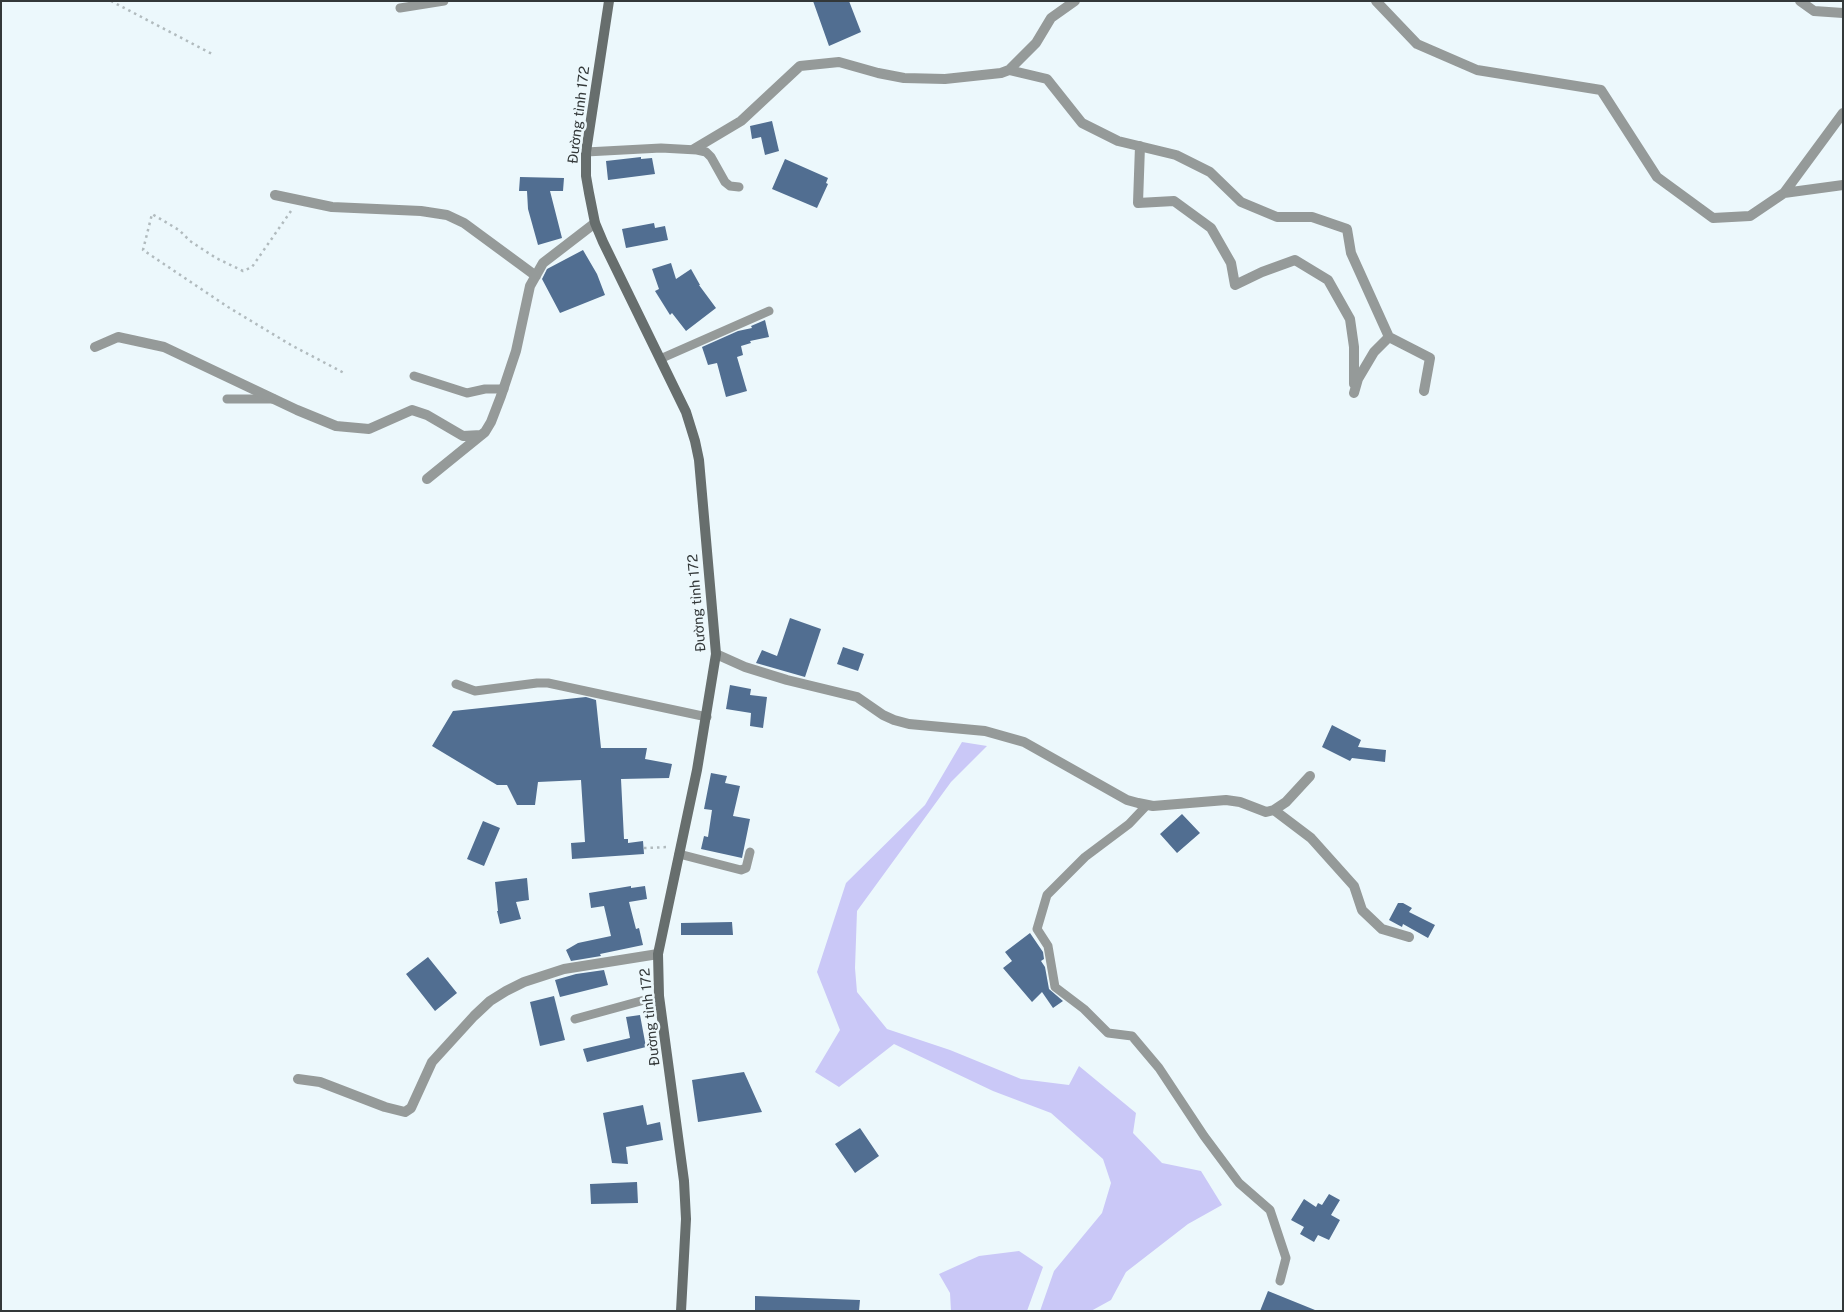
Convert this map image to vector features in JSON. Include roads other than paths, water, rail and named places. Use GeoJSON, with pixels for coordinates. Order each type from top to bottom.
{"type":"FeatureCollection","features":[{"type":"Feature","properties":{"kind":"main road","name":"Đường tỉnh 172"},"geometry":{"type":"LineString","coordinates":[[609,1],[586,152],[586,176],[595,222],[603,242],[686,412],[695,441],[716,654],[706,717],[658,954],[659,996],[684,1181],[686,1220],[681,1311]]}},
{"type":"Feature","properties":{"kind":"street"},"geometry":{"type":"LineString","coordinates":[[694,149],[741,121],[800,66],[839,62],[904,78],[937,79],[1001,73],[1008,70],[1036,43],[1052,18],[1074,1]]}},
{"type":"Feature","properties":{"kind":"street"},"geometry":{"type":"LineString","coordinates":[[1376,1],[1417,44],[1477,70],[1601,90],[1656,177],[1713,218],[1750,216],[1784,192],[1843,113]]}},
{"type":"Feature","properties":{"kind":"street"},"geometry":{"type":"LineString","coordinates":[[1800,1],[1814,11],[1843,13]]}},
{"type":"Feature","properties":{"kind":"street"},"geometry":{"type":"LineString","coordinates":[[1008,70],[1047,79],[1082,123],[1118,141],[1176,155],[1210,172],[1241,202],[1277,217],[1312,217],[1347,229],[1351,253],[1389,337],[1430,358],[1424,391]]}},
{"type":"Feature","properties":{"kind":"street"},"geometry":{"type":"LineString","coordinates":[[1140,146],[1138,202],[1174,201],[1211,228],[1232,263],[1235,285],[1294,260],[1328,280],[1350,319],[1354,347],[1354,392],[1358,379],[1374,352],[1389,337]]}},
{"type":"Feature","properties":{"kind":"street"},"geometry":{"type":"LineString","coordinates":[[1784,192],[1843,185]]}},
{"type":"Feature","properties":{"kind":"street"},"geometry":{"type":"LineString","coordinates":[[275,194],[332,207],[427,211],[447,215],[464,223],[536,276]]}},
{"type":"Feature","properties":{"kind":"street"},"geometry":{"type":"LineString","coordinates":[[427,478],[481,435],[491,422],[516,351],[530,286],[542,264],[595,222]]}},
{"type":"Feature","properties":{"kind":"street"},"geometry":{"type":"LineString","coordinates":[[95,347],[118,337],[164,347],[336,426],[369,430],[412,410],[427,415],[463,436],[481,435]]}},
{"type":"Feature","properties":{"kind":"street"},"geometry":{"type":"LineString","coordinates":[[716,654],[745,667],[787,680],[857,697],[883,716],[894,720],[909,724],[986,731],[1024,742],[1128,800],[1147,805],[1226,800],[1240,802],[1266,812],[1274,810],[1286,802],[1310,776]]}},
{"type":"Feature","properties":{"kind":"street"},"geometry":{"type":"LineString","coordinates":[[1274,810],[1311,838],[1354,886],[1362,910],[1382,929],[1409,937]]}},
{"type":"Feature","properties":{"kind":"street"},"geometry":{"type":"LineString","coordinates":[[298,1079],[320,1082],[385,1107],[405,1112],[411,1108],[432,1062],[474,1016],[490,1001],[506,991],[524,982],[564,969],[658,954]]}},
{"type":"Feature","properties":{"kind":"lane"},"geometry":{"type":"LineString","coordinates":[[400,8],[444,1]]}},
{"type":"Feature","properties":{"kind":"lane"},"geometry":{"type":"LineString","coordinates":[[586,152],[635,148],[694,149],[706,152],[711,157],[725,182],[730,186],[739,187]]}},
{"type":"Feature","properties":{"kind":"lane"},"geometry":{"type":"LineString","coordinates":[[660,359],[769,311]]}},
{"type":"Feature","properties":{"kind":"lane"},"geometry":{"type":"LineString","coordinates":[[414,376],[467,393],[485,389],[504,389]]}},
{"type":"Feature","properties":{"kind":"lane"},"geometry":{"type":"LineString","coordinates":[[227,399],[276,399]]}},
{"type":"Feature","properties":{"kind":"lane"},"geometry":{"type":"LineString","coordinates":[[456,684],[475,691],[548,683],[706,717]]}},
{"type":"Feature","properties":{"kind":"lane"},"geometry":{"type":"LineString","coordinates":[[1147,805],[1129,824],[1085,857],[1047,895],[1037,930],[1048,946],[1055,988],[1084,1009],[1108,1033],[1132,1036],[1160,1068],[1204,1136],[1240,1183],[1270,1210],[1286,1258],[1280,1281]]}},
{"type":"Feature","properties":{"kind":"lane"},"geometry":{"type":"LineString","coordinates":[[680,850],[741,870],[746,868],[750,852]]}},
{"type":"Feature","properties":{"kind":"lane"},"geometry":{"type":"LineString","coordinates":[[575,1019],[659,996]]}},
{"type":"Feature","properties":{"kind":"water"},"geometry":{"type":"Polygon","coordinates":[[[962,742],[987,746],[951,782],[857,911],[855,968],[857,992],[887,1029],[950,1050],[1021,1079],[1069,1085],[1079,1066],[1136,1113],[1133,1133],[1162,1163],[1201,1171],[1222,1205],[1188,1224],[1126,1272],[1111,1300],[1091,1311],[1040,1311],[1054,1271],[1102,1213],[1111,1183],[1103,1159],[1051,1113],[993,1091],[894,1044],[839,1087],[815,1072],[840,1030],[817,972],[846,883],[925,805],[962,742]]]}},
{"type":"Feature","properties":{"kind":"water"},"geometry":{"type":"Polygon","coordinates":[[[1019,1251],[1043,1267],[1027,1311],[951,1311],[950,1293],[939,1274],[979,1256],[1019,1251]]]}}]}
